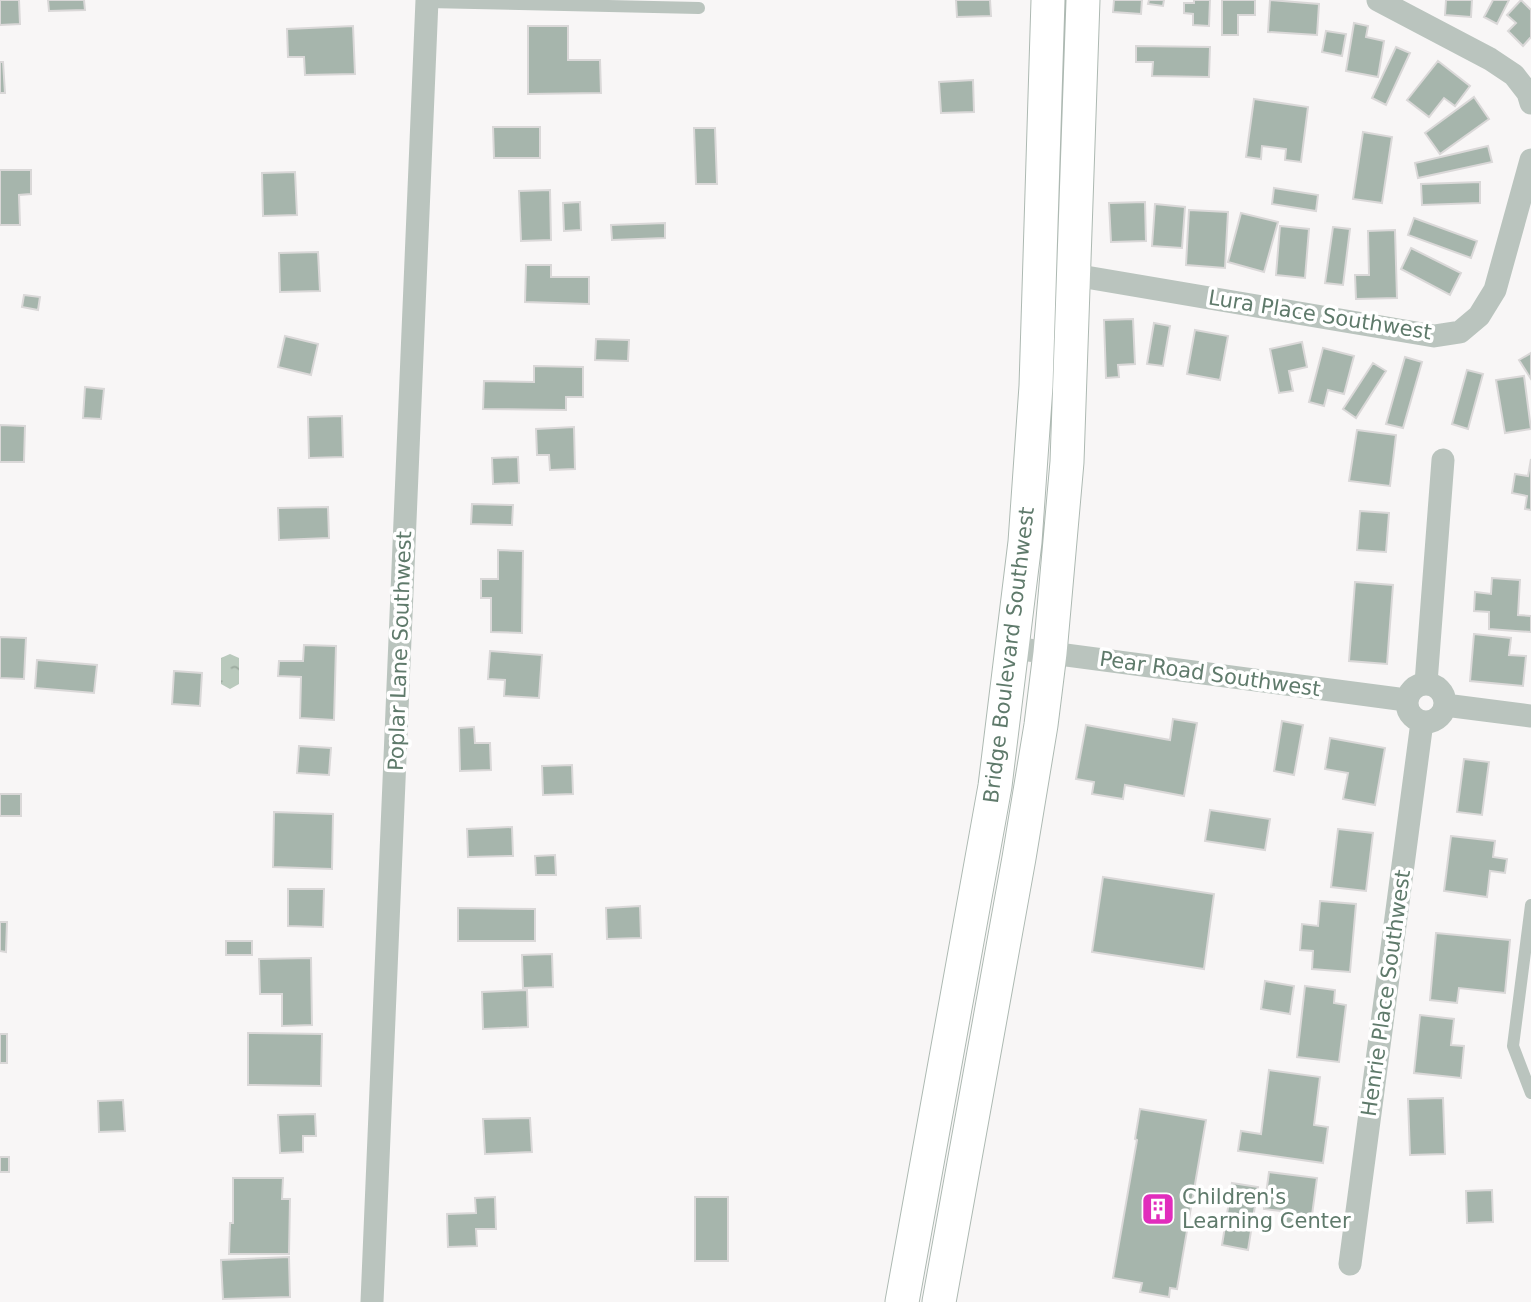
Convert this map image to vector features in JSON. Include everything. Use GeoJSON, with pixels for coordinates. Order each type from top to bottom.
{"type":"FeatureCollection","features":[{"type":"Feature","properties":{"kind":"main road","name":"Bridge Boulevard Southwest"},"geometry":{"type":"LineString","coordinates":[[902,1302],[985,846],[1025,542],[1036,386],[1048,0]]}},
{"type":"Feature","properties":{"kind":"main road","name":"Bridge Boulevard Southwest"},"geometry":{"type":"LineString","coordinates":[[939,1302],[1021,846],[1050,653],[1067,462],[1083,0]]}},
{"type":"Feature","properties":{"kind":"street"},"geometry":{"type":"LineString","coordinates":[[1378,0],[1490,59],[1514,75],[1531,103]]}},
{"type":"Feature","properties":{"kind":"street","name":"Poplar Lane Southwest"},"geometry":{"type":"LineString","coordinates":[[372,1302],[427,1]]}},
{"type":"Feature","properties":{"kind":"street","name":"Lura Place Southwest"},"geometry":{"type":"LineString","coordinates":[[1074,275],[1434,336],[1460,332],[1479,316],[1495,290],[1531,160]]}},
{"type":"Feature","properties":{"kind":"street"},"geometry":{"type":"LineString","coordinates":[[1426,683],[1443,460]]}},
{"type":"Feature","properties":{"kind":"street","name":"Pear Road Southwest"},"geometry":{"type":"LineString","coordinates":[[1013,648],[1406,700]]}},
{"type":"Feature","properties":{"kind":"street"},"geometry":{"type":"LineString","coordinates":[[1426,683],[1438,688],[1445,705],[1439,717],[1422,722],[1412,716],[1406,700],[1414,687],[1426,683]]}},
{"type":"Feature","properties":{"kind":"street"},"geometry":{"type":"LineString","coordinates":[[1445,705],[1531,716]]}},
{"type":"Feature","properties":{"kind":"street","name":"Henrie Place Southwest"},"geometry":{"type":"LineString","coordinates":[[1350,1264],[1422,722]]}},
{"type":"Feature","properties":{"kind":"lane"},"geometry":{"type":"LineString","coordinates":[[427,1],[699,8]]}},
{"type":"Feature","properties":{"kind":"lane"},"geometry":{"type":"LineString","coordinates":[[1531,905],[1513,1046],[1525,1062],[1531,1093]]}},
{"type":"Feature","properties":{"kind":"water"},"geometry":{"type":"Polygon","coordinates":[[[230,654],[239,658],[239,684],[230,689],[221,684],[221,658],[230,654]]]}},
{"type":"Feature","properties":{"kind":"building"},"geometry":{"type":"Polygon","coordinates":[[[0,0],[19,0],[20,24],[0,25],[0,0]]]}},
{"type":"Feature","properties":{"kind":"building"},"geometry":{"type":"Polygon","coordinates":[[[48,0],[84,0],[85,10],[49,11],[48,0]]]}},
{"type":"Feature","properties":{"kind":"building"},"geometry":{"type":"Polygon","coordinates":[[[956,0],[990,0],[991,16],[957,17],[956,0]]]}},
{"type":"Feature","properties":{"kind":"building"},"geometry":{"type":"Polygon","coordinates":[[[1114,0],[1142,0],[1141,14],[1113,12],[1114,0]]]}},
{"type":"Feature","properties":{"kind":"building"},"geometry":{"type":"Polygon","coordinates":[[[1149,0],[1164,0],[1163,6],[1148,4],[1149,0]]]}},
{"type":"Feature","properties":{"kind":"building"},"geometry":{"type":"Polygon","coordinates":[[[1194,0],[1210,0],[1209,26],[1193,25],[1193,14],[1184,13],[1184,3],[1194,3],[1194,0]]]}},
{"type":"Feature","properties":{"kind":"building"},"geometry":{"type":"Polygon","coordinates":[[[1222,0],[1255,0],[1255,15],[1238,15],[1238,35],[1222,35],[1222,0]]]}},
{"type":"Feature","properties":{"kind":"building"},"geometry":{"type":"Polygon","coordinates":[[[1270,0],[1319,4],[1317,35],[1268,32],[1270,0]]]}},
{"type":"Feature","properties":{"kind":"building"},"geometry":{"type":"Polygon","coordinates":[[[1446,0],[1472,0],[1471,17],[1445,15],[1446,0]]]}},
{"type":"Feature","properties":{"kind":"building"},"geometry":{"type":"Polygon","coordinates":[[[1493,0],[1509,0],[1497,24],[1484,17],[1493,0]]]}},
{"type":"Feature","properties":{"kind":"building"},"geometry":{"type":"Polygon","coordinates":[[[1521,0],[1531,10],[1531,37],[1523,46],[1508,31],[1516,23],[1507,15],[1521,0]]]}},
{"type":"Feature","properties":{"kind":"building"},"geometry":{"type":"Polygon","coordinates":[[[1354,23],[1368,26],[1366,37],[1384,41],[1378,77],[1346,71],[1354,23]]]}},
{"type":"Feature","properties":{"kind":"building"},"geometry":{"type":"Polygon","coordinates":[[[353,26],[355,74],[305,75],[304,57],[288,57],[287,29],[353,26]]]}},
{"type":"Feature","properties":{"kind":"building"},"geometry":{"type":"Polygon","coordinates":[[[528,26],[568,26],[568,60],[600,60],[601,93],[528,94],[528,26]]]}},
{"type":"Feature","properties":{"kind":"building"},"geometry":{"type":"Polygon","coordinates":[[[1326,31],[1346,34],[1342,56],[1322,52],[1326,31]]]}},
{"type":"Feature","properties":{"kind":"building"},"geometry":{"type":"Polygon","coordinates":[[[1136,46],[1210,47],[1209,77],[1152,76],[1153,62],[1136,62],[1136,46]]]}},
{"type":"Feature","properties":{"kind":"building"},"geometry":{"type":"Polygon","coordinates":[[[1396,47],[1410,53],[1386,105],[1372,98],[1396,47]]]}},
{"type":"Feature","properties":{"kind":"building"},"geometry":{"type":"Polygon","coordinates":[[[1438,61],[1470,86],[1455,106],[1444,98],[1429,117],[1407,100],[1438,61]]]}},
{"type":"Feature","properties":{"kind":"building"},"geometry":{"type":"Polygon","coordinates":[[[0,62],[3,62],[5,93],[0,93],[0,62]]]}},
{"type":"Feature","properties":{"kind":"building"},"geometry":{"type":"Polygon","coordinates":[[[973,80],[974,112],[941,113],[939,82],[973,80]]]}},
{"type":"Feature","properties":{"kind":"building"},"geometry":{"type":"Polygon","coordinates":[[[1474,97],[1489,119],[1440,154],[1425,133],[1474,97]]]}},
{"type":"Feature","properties":{"kind":"building"},"geometry":{"type":"Polygon","coordinates":[[[1254,99],[1308,107],[1301,162],[1285,160],[1286,149],[1262,146],[1261,159],[1246,157],[1254,99]]]}},
{"type":"Feature","properties":{"kind":"building"},"geometry":{"type":"Polygon","coordinates":[[[493,127],[540,127],[540,158],[494,158],[493,127]]]}},
{"type":"Feature","properties":{"kind":"building"},"geometry":{"type":"Polygon","coordinates":[[[694,128],[715,128],[717,184],[696,184],[694,128]]]}},
{"type":"Feature","properties":{"kind":"building"},"geometry":{"type":"Polygon","coordinates":[[[1363,132],[1392,137],[1382,203],[1353,199],[1363,132]]]}},
{"type":"Feature","properties":{"kind":"building"},"geometry":{"type":"Polygon","coordinates":[[[1488,146],[1492,162],[1418,178],[1415,163],[1488,146]]]}},
{"type":"Feature","properties":{"kind":"building"},"geometry":{"type":"Polygon","coordinates":[[[0,170],[31,170],[31,194],[19,195],[20,225],[0,225],[0,170]]]}},
{"type":"Feature","properties":{"kind":"building"},"geometry":{"type":"Polygon","coordinates":[[[295,172],[297,215],[263,216],[262,173],[295,172]]]}},
{"type":"Feature","properties":{"kind":"building"},"geometry":{"type":"Polygon","coordinates":[[[1480,182],[1480,203],[1422,205],[1421,184],[1480,182]]]}},
{"type":"Feature","properties":{"kind":"building"},"geometry":{"type":"Polygon","coordinates":[[[1274,188],[1318,195],[1316,211],[1272,204],[1274,188]]]}},
{"type":"Feature","properties":{"kind":"building"},"geometry":{"type":"Polygon","coordinates":[[[550,190],[551,240],[521,241],[519,191],[550,190]]]}},
{"type":"Feature","properties":{"kind":"building"},"geometry":{"type":"Polygon","coordinates":[[[580,202],[581,230],[564,231],[563,203],[580,202]]]}},
{"type":"Feature","properties":{"kind":"building"},"geometry":{"type":"Polygon","coordinates":[[[1145,202],[1146,241],[1111,242],[1109,203],[1145,202]]]}},
{"type":"Feature","properties":{"kind":"building"},"geometry":{"type":"Polygon","coordinates":[[[1155,204],[1185,207],[1182,248],[1152,246],[1155,204]]]}},
{"type":"Feature","properties":{"kind":"building"},"geometry":{"type":"Polygon","coordinates":[[[1189,210],[1228,212],[1225,268],[1186,265],[1189,210]]]}},
{"type":"Feature","properties":{"kind":"building"},"geometry":{"type":"Polygon","coordinates":[[[1241,213],[1278,222],[1264,272],[1228,262],[1241,213]]]}},
{"type":"Feature","properties":{"kind":"building"},"geometry":{"type":"Polygon","coordinates":[[[1414,218],[1477,241],[1471,258],[1408,235],[1414,218]]]}},
{"type":"Feature","properties":{"kind":"building"},"geometry":{"type":"Polygon","coordinates":[[[665,223],[665,238],[612,240],[611,225],[665,223]]]}},
{"type":"Feature","properties":{"kind":"building"},"geometry":{"type":"Polygon","coordinates":[[[1280,226],[1309,229],[1305,278],[1276,275],[1280,226]]]}},
{"type":"Feature","properties":{"kind":"building"},"geometry":{"type":"Polygon","coordinates":[[[1333,227],[1350,229],[1343,285],[1325,283],[1333,227]]]}},
{"type":"Feature","properties":{"kind":"building"},"geometry":{"type":"Polygon","coordinates":[[[1395,230],[1397,298],[1356,299],[1355,275],[1369,275],[1368,231],[1395,230]]]}},
{"type":"Feature","properties":{"kind":"building"},"geometry":{"type":"Polygon","coordinates":[[[1411,248],[1461,273],[1450,295],[1401,269],[1411,248]]]}},
{"type":"Feature","properties":{"kind":"building"},"geometry":{"type":"Polygon","coordinates":[[[318,252],[320,291],[280,292],[279,253],[318,252]]]}},
{"type":"Feature","properties":{"kind":"building"},"geometry":{"type":"Polygon","coordinates":[[[526,265],[551,265],[551,277],[589,277],[589,304],[525,302],[526,265]]]}},
{"type":"Feature","properties":{"kind":"building"},"geometry":{"type":"Polygon","coordinates":[[[24,295],[40,297],[38,310],[22,307],[24,295]]]}},
{"type":"Feature","properties":{"kind":"building"},"geometry":{"type":"Polygon","coordinates":[[[1133,319],[1135,364],[1118,365],[1119,377],[1106,378],[1104,320],[1133,319]]]}},
{"type":"Feature","properties":{"kind":"building"},"geometry":{"type":"Polygon","coordinates":[[[1154,323],[1170,326],[1163,366],[1147,364],[1154,323]]]}},
{"type":"Feature","properties":{"kind":"building"},"geometry":{"type":"Polygon","coordinates":[[[1195,330],[1228,336],[1220,380],[1187,374],[1195,330]]]}},
{"type":"Feature","properties":{"kind":"building"},"geometry":{"type":"Polygon","coordinates":[[[285,336],[318,344],[311,375],[278,367],[285,336]]]}},
{"type":"Feature","properties":{"kind":"building"},"geometry":{"type":"Polygon","coordinates":[[[596,339],[629,340],[628,361],[595,360],[596,339]]]}},
{"type":"Feature","properties":{"kind":"building"},"geometry":{"type":"Polygon","coordinates":[[[1302,342],[1307,367],[1289,371],[1293,391],[1279,393],[1270,349],[1302,342]]]}},
{"type":"Feature","properties":{"kind":"building"},"geometry":{"type":"Polygon","coordinates":[[[1323,348],[1354,356],[1344,394],[1328,390],[1324,406],[1309,402],[1323,348]]]}},
{"type":"Feature","properties":{"kind":"building"},"geometry":{"type":"Polygon","coordinates":[[[1531,353],[1531,379],[1519,360],[1531,353]]]}},
{"type":"Feature","properties":{"kind":"building"},"geometry":{"type":"Polygon","coordinates":[[[1405,357],[1422,362],[1403,428],[1386,424],[1405,357]]]}},
{"type":"Feature","properties":{"kind":"building"},"geometry":{"type":"Polygon","coordinates":[[[1373,363],[1386,371],[1356,418],[1343,409],[1373,363]]]}},
{"type":"Feature","properties":{"kind":"building"},"geometry":{"type":"Polygon","coordinates":[[[534,366],[583,367],[583,397],[566,397],[566,410],[483,409],[484,381],[534,382],[534,366]]]}},
{"type":"Feature","properties":{"kind":"building"},"geometry":{"type":"Polygon","coordinates":[[[1467,370],[1483,374],[1468,429],[1452,424],[1467,370]]]}},
{"type":"Feature","properties":{"kind":"building"},"geometry":{"type":"Polygon","coordinates":[[[1524,376],[1531,429],[1505,433],[1496,380],[1524,376]]]}},
{"type":"Feature","properties":{"kind":"building"},"geometry":{"type":"Polygon","coordinates":[[[85,387],[104,389],[101,419],[83,418],[85,387]]]}},
{"type":"Feature","properties":{"kind":"building"},"geometry":{"type":"Polygon","coordinates":[[[342,416],[343,457],[309,458],[308,417],[342,416]]]}},
{"type":"Feature","properties":{"kind":"building"},"geometry":{"type":"Polygon","coordinates":[[[0,425],[25,426],[24,462],[0,462],[0,425]]]}},
{"type":"Feature","properties":{"kind":"building"},"geometry":{"type":"Polygon","coordinates":[[[574,427],[575,469],[550,470],[549,455],[537,455],[536,429],[574,427]]]}},
{"type":"Feature","properties":{"kind":"building"},"geometry":{"type":"Polygon","coordinates":[[[1357,430],[1396,435],[1390,486],[1349,481],[1357,430]]]}},
{"type":"Feature","properties":{"kind":"building"},"geometry":{"type":"Polygon","coordinates":[[[518,457],[519,483],[493,484],[492,458],[518,457]]]}},
{"type":"Feature","properties":{"kind":"building"},"geometry":{"type":"Polygon","coordinates":[[[1531,459],[1531,510],[1525,509],[1527,496],[1512,493],[1515,474],[1528,476],[1531,459]]]}},
{"type":"Feature","properties":{"kind":"building"},"geometry":{"type":"Polygon","coordinates":[[[472,504],[513,505],[512,525],[471,524],[472,504]]]}},
{"type":"Feature","properties":{"kind":"building"},"geometry":{"type":"Polygon","coordinates":[[[328,507],[329,538],[279,540],[278,508],[328,507]]]}},
{"type":"Feature","properties":{"kind":"building"},"geometry":{"type":"Polygon","coordinates":[[[1360,511],[1389,513],[1386,552],[1357,550],[1360,511]]]}},
{"type":"Feature","properties":{"kind":"building"},"geometry":{"type":"Polygon","coordinates":[[[498,550],[523,551],[522,633],[491,632],[491,598],[481,598],[481,579],[498,579],[498,550]]]}},
{"type":"Feature","properties":{"kind":"building"},"geometry":{"type":"Polygon","coordinates":[[[1492,578],[1520,580],[1518,615],[1531,616],[1531,632],[1489,629],[1489,612],[1474,611],[1475,592],[1491,594],[1492,578]]]}},
{"type":"Feature","properties":{"kind":"building"},"geometry":{"type":"Polygon","coordinates":[[[1355,582],[1393,585],[1387,664],[1349,661],[1355,582]]]}},
{"type":"Feature","properties":{"kind":"building"},"geometry":{"type":"Polygon","coordinates":[[[1474,634],[1511,638],[1509,655],[1526,656],[1523,686],[1470,681],[1474,634]]]}},
{"type":"Feature","properties":{"kind":"building"},"geometry":{"type":"Polygon","coordinates":[[[0,637],[26,638],[24,679],[0,678],[0,637]]]}},
{"type":"Feature","properties":{"kind":"building"},"geometry":{"type":"Polygon","coordinates":[[[304,645],[336,646],[334,720],[300,718],[301,677],[278,676],[279,661],[303,661],[304,645]]]}},
{"type":"Feature","properties":{"kind":"building"},"geometry":{"type":"Polygon","coordinates":[[[490,651],[542,655],[539,698],[504,696],[505,680],[488,679],[490,651]]]}},
{"type":"Feature","properties":{"kind":"building"},"geometry":{"type":"Polygon","coordinates":[[[37,660],[97,665],[94,693],[35,688],[37,660]]]}},
{"type":"Feature","properties":{"kind":"building"},"geometry":{"type":"Polygon","coordinates":[[[174,671],[202,673],[200,706],[172,704],[174,671]]]}},
{"type":"Feature","properties":{"kind":"building"},"geometry":{"type":"Polygon","coordinates":[[[1173,719],[1197,723],[1184,796],[1125,785],[1123,799],[1092,794],[1094,782],[1076,779],[1086,725],[1170,740],[1173,719]]]}},
{"type":"Feature","properties":{"kind":"building"},"geometry":{"type":"Polygon","coordinates":[[[1282,721],[1303,725],[1294,775],[1274,771],[1282,721]]]}},
{"type":"Feature","properties":{"kind":"building"},"geometry":{"type":"Polygon","coordinates":[[[474,727],[475,743],[490,743],[491,770],[460,771],[459,728],[474,727]]]}},
{"type":"Feature","properties":{"kind":"building"},"geometry":{"type":"Polygon","coordinates":[[[1330,738],[1385,748],[1375,805],[1343,799],[1348,773],[1325,769],[1330,738]]]}},
{"type":"Feature","properties":{"kind":"building"},"geometry":{"type":"Polygon","coordinates":[[[299,746],[331,748],[329,775],[297,773],[299,746]]]}},
{"type":"Feature","properties":{"kind":"building"},"geometry":{"type":"Polygon","coordinates":[[[1464,759],[1489,762],[1482,815],[1457,812],[1464,759]]]}},
{"type":"Feature","properties":{"kind":"building"},"geometry":{"type":"Polygon","coordinates":[[[572,765],[573,794],[543,795],[542,766],[572,765]]]}},
{"type":"Feature","properties":{"kind":"building"},"geometry":{"type":"Polygon","coordinates":[[[0,794],[21,794],[21,816],[0,816],[0,794]]]}},
{"type":"Feature","properties":{"kind":"building"},"geometry":{"type":"Polygon","coordinates":[[[1210,810],[1270,819],[1265,850],[1205,841],[1210,810]]]}},
{"type":"Feature","properties":{"kind":"building"},"geometry":{"type":"Polygon","coordinates":[[[274,812],[333,814],[332,869],[273,867],[274,812]]]}},
{"type":"Feature","properties":{"kind":"building"},"geometry":{"type":"Polygon","coordinates":[[[512,827],[513,856],[468,857],[467,829],[512,827]]]}},
{"type":"Feature","properties":{"kind":"building"},"geometry":{"type":"Polygon","coordinates":[[[1338,829],[1373,833],[1366,891],[1331,887],[1338,829]]]}},
{"type":"Feature","properties":{"kind":"building"},"geometry":{"type":"Polygon","coordinates":[[[1451,836],[1495,841],[1493,857],[1507,859],[1505,873],[1490,871],[1487,897],[1444,891],[1451,836]]]}},
{"type":"Feature","properties":{"kind":"building"},"geometry":{"type":"Polygon","coordinates":[[[555,855],[556,875],[536,875],[535,856],[555,855]]]}},
{"type":"Feature","properties":{"kind":"building"},"geometry":{"type":"Polygon","coordinates":[[[1103,877],[1214,894],[1204,969],[1092,952],[1103,877]]]}},
{"type":"Feature","properties":{"kind":"building"},"geometry":{"type":"Polygon","coordinates":[[[288,889],[324,889],[323,927],[288,926],[288,889]]]}},
{"type":"Feature","properties":{"kind":"building"},"geometry":{"type":"Polygon","coordinates":[[[1320,901],[1356,904],[1350,972],[1312,969],[1313,951],[1300,950],[1302,924],[1318,926],[1320,901]]]}},
{"type":"Feature","properties":{"kind":"building"},"geometry":{"type":"Polygon","coordinates":[[[640,906],[641,938],[607,939],[606,908],[640,906]]]}},
{"type":"Feature","properties":{"kind":"building"},"geometry":{"type":"Polygon","coordinates":[[[458,908],[535,909],[535,941],[458,941],[458,908]]]}},
{"type":"Feature","properties":{"kind":"building"},"geometry":{"type":"Polygon","coordinates":[[[0,922],[7,922],[6,952],[0,951],[0,922]]]}},
{"type":"Feature","properties":{"kind":"building"},"geometry":{"type":"Polygon","coordinates":[[[1436,933],[1510,940],[1505,993],[1459,988],[1457,1003],[1430,1000],[1436,933]]]}},
{"type":"Feature","properties":{"kind":"building"},"geometry":{"type":"Polygon","coordinates":[[[226,941],[252,941],[252,955],[226,955],[226,941]]]}},
{"type":"Feature","properties":{"kind":"building"},"geometry":{"type":"Polygon","coordinates":[[[552,954],[553,987],[523,988],[522,955],[552,954]]]}},
{"type":"Feature","properties":{"kind":"building"},"geometry":{"type":"Polygon","coordinates":[[[311,958],[312,1025],[282,1026],[282,994],[260,994],[259,959],[311,958]]]}},
{"type":"Feature","properties":{"kind":"building"},"geometry":{"type":"Polygon","coordinates":[[[1265,981],[1294,986],[1290,1014],[1261,1009],[1265,981]]]}},
{"type":"Feature","properties":{"kind":"building"},"geometry":{"type":"Polygon","coordinates":[[[1305,986],[1335,990],[1334,1003],[1346,1005],[1339,1062],[1297,1057],[1305,986]]]}},
{"type":"Feature","properties":{"kind":"building"},"geometry":{"type":"Polygon","coordinates":[[[527,990],[528,1027],[483,1029],[482,992],[527,990]]]}},
{"type":"Feature","properties":{"kind":"building"},"geometry":{"type":"Polygon","coordinates":[[[1420,1015],[1454,1019],[1451,1045],[1464,1046],[1461,1078],[1414,1073],[1420,1015]]]}},
{"type":"Feature","properties":{"kind":"building"},"geometry":{"type":"Polygon","coordinates":[[[248,1033],[322,1034],[321,1086],[248,1085],[248,1033]]]}},
{"type":"Feature","properties":{"kind":"building"},"geometry":{"type":"Polygon","coordinates":[[[0,1034],[7,1034],[7,1063],[0,1063],[0,1034]]]}},
{"type":"Feature","properties":{"kind":"building"},"geometry":{"type":"Polygon","coordinates":[[[1269,1070],[1320,1077],[1314,1125],[1328,1127],[1323,1163],[1238,1151],[1241,1131],[1261,1134],[1269,1070]]]}},
{"type":"Feature","properties":{"kind":"building"},"geometry":{"type":"Polygon","coordinates":[[[1443,1098],[1445,1154],[1410,1155],[1408,1099],[1443,1098]]]}},
{"type":"Feature","properties":{"kind":"building"},"geometry":{"type":"Polygon","coordinates":[[[123,1100],[125,1131],[99,1132],[98,1101],[123,1100]]]}},
{"type":"Feature","properties":{"kind":"building","name":"Children's Learning Center"},"geometry":{"type":"Polygon","coordinates":[[[1140,1109],[1206,1120],[1177,1289],[1170,1288],[1169,1297],[1140,1292],[1142,1283],[1113,1278],[1140,1109]]]}},
{"type":"Feature","properties":{"kind":"building"},"geometry":{"type":"Polygon","coordinates":[[[315,1114],[316,1136],[303,1136],[303,1152],[280,1153],[278,1115],[315,1114]]]}},
{"type":"Feature","properties":{"kind":"building"},"geometry":{"type":"Polygon","coordinates":[[[530,1118],[532,1152],[485,1154],[483,1119],[530,1118]]]}},
{"type":"Feature","properties":{"kind":"building"},"geometry":{"type":"Polygon","coordinates":[[[0,1157],[9,1157],[9,1172],[0,1172],[0,1157]]]}},
{"type":"Feature","properties":{"kind":"building"},"geometry":{"type":"Polygon","coordinates":[[[1269,1172],[1317,1178],[1310,1230],[1280,1226],[1281,1211],[1264,1209],[1269,1172]]]}},
{"type":"Feature","properties":{"kind":"building"},"geometry":{"type":"Polygon","coordinates":[[[233,1178],[283,1178],[282,1199],[290,1199],[289,1254],[229,1254],[230,1223],[233,1223],[233,1178]]]}},
{"type":"Feature","properties":{"kind":"building"},"geometry":{"type":"Polygon","coordinates":[[[1232,1183],[1258,1187],[1248,1250],[1222,1245],[1232,1183]]]}},
{"type":"Feature","properties":{"kind":"building"},"geometry":{"type":"Polygon","coordinates":[[[1492,1190],[1493,1222],[1467,1223],[1466,1191],[1492,1190]]]}},
{"type":"Feature","properties":{"kind":"building"},"geometry":{"type":"Polygon","coordinates":[[[495,1197],[496,1229],[476,1229],[477,1246],[448,1247],[447,1214],[476,1213],[475,1198],[495,1197]]]}},
{"type":"Feature","properties":{"kind":"building"},"geometry":{"type":"Polygon","coordinates":[[[695,1197],[728,1197],[728,1261],[695,1261],[695,1197]]]}},
{"type":"Feature","properties":{"kind":"building"},"geometry":{"type":"Polygon","coordinates":[[[289,1257],[290,1297],[223,1299],[221,1260],[289,1257]]]}},
{"type":"Feature","properties":{"kind":"place","name":"Children's Learning Center"},"geometry":{"type":"Point","coordinates":[1158,1209]}}]}
